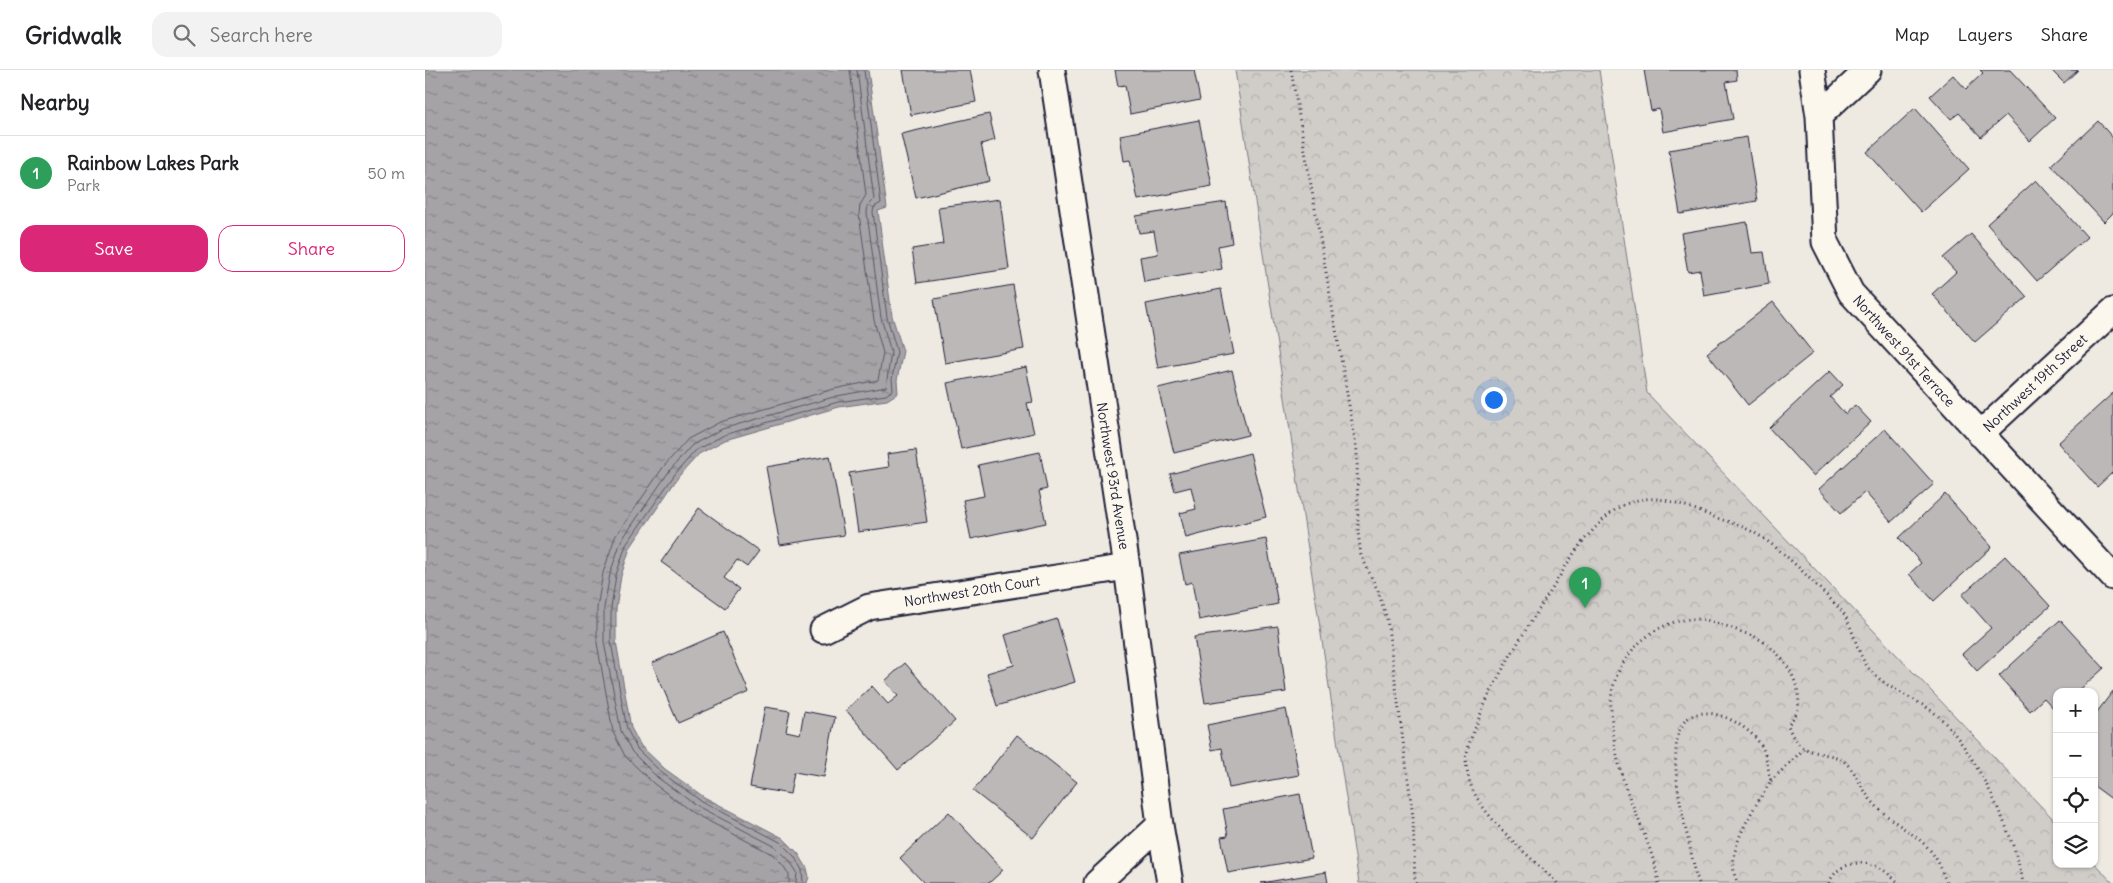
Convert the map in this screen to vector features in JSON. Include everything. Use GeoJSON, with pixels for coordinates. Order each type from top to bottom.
{"type":"FeatureCollection","features":[{"type":"Feature","properties":{"kind":"street","name":"Northwest 93rd Avenue"},"geometry":{"type":"LineString","coordinates":[[1052,70],[1127,568],[1169,883]]}},
{"type":"Feature","properties":{"kind":"street","name":"Northwest 91st Terrace"},"geometry":{"type":"LineString","coordinates":[[1811,70],[1819,116],[1825,242],[1851,293],[2113,577]]}},
{"type":"Feature","properties":{"kind":"street"},"geometry":{"type":"LineString","coordinates":[[1819,116],[1869,70]]}},
{"type":"Feature","properties":{"kind":"street","name":"Northwest 19th Street"},"geometry":{"type":"LineString","coordinates":[[1980,434],[2113,311]]}},
{"type":"Feature","properties":{"kind":"street","name":"Northwest 20th Court"},"geometry":{"type":"LineString","coordinates":[[823,630],[869,607],[1127,568]]}},
{"type":"Feature","properties":{"kind":"street"},"geometry":{"type":"LineString","coordinates":[[1097,883],[1160,825]]}},
{"type":"Feature","properties":{"kind":"path"},"geometry":{"type":"LineString","coordinates":[[1291,70],[1357,451],[1358,532],[1361,555],[1378,591],[1387,620],[1413,817],[1415,883]]}},
{"type":"Feature","properties":{"kind":"path"},"geometry":{"type":"LineString","coordinates":[[1557,883],[1498,824],[1475,795],[1469,782],[1466,755],[1470,740],[1492,686],[1583,542],[1614,511],[1627,503],[1645,498],[1662,499],[1745,528],[1774,546],[1843,612],[1854,633],[1861,656],[1870,671],[1885,683],[1914,699],[1937,715],[1957,738],[1975,765],[1994,801],[2021,868],[2023,883]]}},
{"type":"Feature","properties":{"kind":"path"},"geometry":{"type":"LineString","coordinates":[[1659,883],[1650,851],[1625,784],[1614,736],[1611,704],[1613,684],[1630,651],[1650,635],[1673,622],[1693,618],[1712,621],[1757,638],[1781,655],[1796,684],[1798,710],[1788,726],[1794,741],[1811,752],[1840,758],[1852,768],[1860,787],[1872,801],[1900,827],[1915,834],[1932,851],[1941,866],[1946,883]]}},
{"type":"Feature","properties":{"kind":"path"},"geometry":{"type":"LineString","coordinates":[[1699,883],[1674,763],[1683,723],[1695,714],[1718,713],[1747,730],[1762,747],[1771,780]]}},
{"type":"Feature","properties":{"kind":"path"},"geometry":{"type":"LineString","coordinates":[[1738,883],[1734,862],[1735,850],[1751,813],[1771,780],[1805,748]]}},
{"type":"Feature","properties":{"kind":"path"},"geometry":{"type":"LineString","coordinates":[[1829,883],[1832,876],[1846,865],[1862,862],[1880,868],[1899,883]]}},
{"type":"Feature","properties":{"kind":"green space"},"geometry":{"type":"Polygon","coordinates":[[[1235,70],[1599,70],[1647,393],[2053,819],[2053,868],[2098,867],[2113,883],[1359,883],[1235,70]]]}},
{"type":"Feature","properties":{"kind":"water"},"geometry":{"type":"Polygon","coordinates":[[[425,70],[868,70],[887,208],[878,211],[892,316],[903,351],[897,380],[898,393],[887,400],[839,407],[725,440],[699,454],[679,476],[630,548],[621,576],[616,609],[616,641],[631,728],[641,746],[665,769],[704,797],[783,838],[798,853],[807,868],[809,877],[807,883],[425,883],[425,70]]]}},
{"type":"Feature","properties":{"kind":"building"},"geometry":{"type":"Polygon","coordinates":[[[903,70],[970,70],[976,102],[911,115],[903,70]]]}},
{"type":"Feature","properties":{"kind":"building"},"geometry":{"type":"Polygon","coordinates":[[[1115,70],[1194,70],[1200,100],[1130,114],[1125,85],[1118,86],[1115,70]]]}},
{"type":"Feature","properties":{"kind":"building"},"geometry":{"type":"Polygon","coordinates":[[[1644,70],[1736,70],[1737,80],[1726,82],[1733,119],[1663,132],[1659,109],[1651,111],[1644,70]]]}},
{"type":"Feature","properties":{"kind":"building"},"geometry":{"type":"Polygon","coordinates":[[[1980,70],[2010,70],[2055,118],[2030,141],[2006,115],[1981,137],[1959,113],[1951,119],[1930,96],[1953,75],[1966,89],[1983,73],[1980,70]]]}},
{"type":"Feature","properties":{"kind":"building"},"geometry":{"type":"Polygon","coordinates":[[[2051,70],[2078,70],[2064,83],[2051,70]]]}},
{"type":"Feature","properties":{"kind":"building"},"geometry":{"type":"Polygon","coordinates":[[[1915,108],[1969,169],[1921,212],[1867,152],[1915,108]]]}},
{"type":"Feature","properties":{"kind":"building"},"geometry":{"type":"Polygon","coordinates":[[[989,114],[995,140],[981,144],[989,181],[916,198],[901,134],[989,114]]]}},
{"type":"Feature","properties":{"kind":"building"},"geometry":{"type":"Polygon","coordinates":[[[1199,120],[1212,186],[1138,200],[1130,160],[1124,161],[1120,135],[1199,120]]]}},
{"type":"Feature","properties":{"kind":"building"},"geometry":{"type":"Polygon","coordinates":[[[2098,121],[2113,138],[2113,213],[2104,222],[2051,165],[2098,121]]]}},
{"type":"Feature","properties":{"kind":"building"},"geometry":{"type":"Polygon","coordinates":[[[1747,137],[1757,201],[1680,214],[1669,150],[1747,137]]]}},
{"type":"Feature","properties":{"kind":"building"},"geometry":{"type":"Polygon","coordinates":[[[2036,180],[2087,237],[2037,281],[1987,224],[2036,180]]]}},
{"type":"Feature","properties":{"kind":"building"},"geometry":{"type":"Polygon","coordinates":[[[1000,199],[1009,269],[917,283],[912,249],[943,244],[938,207],[1000,199]]]}},
{"type":"Feature","properties":{"kind":"building"},"geometry":{"type":"Polygon","coordinates":[[[1226,202],[1232,243],[1218,246],[1222,269],[1144,282],[1140,257],[1158,254],[1154,231],[1139,233],[1136,216],[1226,202]]]}},
{"type":"Feature","properties":{"kind":"building"},"geometry":{"type":"Polygon","coordinates":[[[1747,222],[1752,253],[1764,252],[1769,284],[1704,296],[1700,270],[1688,272],[1681,233],[1747,222]]]}},
{"type":"Feature","properties":{"kind":"building"},"geometry":{"type":"Polygon","coordinates":[[[1971,234],[2027,297],[1975,342],[1932,294],[1956,272],[1943,258],[1971,234]]]}},
{"type":"Feature","properties":{"kind":"building"},"geometry":{"type":"Polygon","coordinates":[[[1013,285],[1024,349],[945,363],[934,299],[1013,285]]]}},
{"type":"Feature","properties":{"kind":"building"},"geometry":{"type":"Polygon","coordinates":[[[1221,289],[1234,354],[1158,368],[1146,304],[1221,289]]]}},
{"type":"Feature","properties":{"kind":"building"},"geometry":{"type":"Polygon","coordinates":[[[1773,302],[1813,353],[1748,405],[1707,353],[1773,302]]]}},
{"type":"Feature","properties":{"kind":"building"},"geometry":{"type":"Polygon","coordinates":[[[1026,367],[1033,402],[1027,403],[1034,433],[961,449],[947,383],[1026,367]]]}},
{"type":"Feature","properties":{"kind":"building"},"geometry":{"type":"Polygon","coordinates":[[[1232,370],[1248,435],[1174,453],[1158,388],[1232,370]]]}},
{"type":"Feature","properties":{"kind":"building"},"geometry":{"type":"Polygon","coordinates":[[[1830,371],[1843,385],[1830,397],[1845,414],[1855,405],[1871,422],[1813,476],[1769,428],[1830,371]]]}},
{"type":"Feature","properties":{"kind":"building"},"geometry":{"type":"Polygon","coordinates":[[[2113,393],[2113,472],[2097,487],[2058,443],[2113,393]]]}},
{"type":"Feature","properties":{"kind":"building"},"geometry":{"type":"Polygon","coordinates":[[[1885,429],[1934,484],[1891,522],[1865,492],[1841,513],[1819,489],[1885,429]]]}},
{"type":"Feature","properties":{"kind":"building"},"geometry":{"type":"Polygon","coordinates":[[[916,450],[927,522],[858,532],[849,473],[889,467],[887,454],[916,450]]]}},
{"type":"Feature","properties":{"kind":"building"},"geometry":{"type":"Polygon","coordinates":[[[1040,452],[1047,489],[1039,491],[1046,523],[971,539],[963,500],[984,496],[978,465],[1040,452]]]}},
{"type":"Feature","properties":{"kind":"building"},"geometry":{"type":"Polygon","coordinates":[[[1250,453],[1266,517],[1186,538],[1180,513],[1196,509],[1191,487],[1175,491],[1170,474],[1250,453]]]}},
{"type":"Feature","properties":{"kind":"building"},"geometry":{"type":"Polygon","coordinates":[[[830,456],[844,535],[780,545],[766,467],[830,456]]]}},
{"type":"Feature","properties":{"kind":"building"},"geometry":{"type":"Polygon","coordinates":[[[1945,494],[1992,547],[1934,601],[1909,574],[1921,563],[1899,538],[1945,494]]]}},
{"type":"Feature","properties":{"kind":"building"},"geometry":{"type":"Polygon","coordinates":[[[699,508],[759,551],[747,567],[737,560],[724,578],[739,589],[725,608],[661,562],[699,508]]]}},
{"type":"Feature","properties":{"kind":"building"},"geometry":{"type":"Polygon","coordinates":[[[1266,539],[1278,604],[1199,620],[1192,582],[1185,584],[1179,555],[1266,539]]]}},
{"type":"Feature","properties":{"kind":"building"},"geometry":{"type":"Polygon","coordinates":[[[2005,556],[2050,606],[1977,671],[1962,654],[1991,628],[1962,595],[2005,556]]]}},
{"type":"Feature","properties":{"kind":"building"},"geometry":{"type":"Polygon","coordinates":[[[1057,619],[1075,682],[997,706],[987,673],[1014,665],[1005,635],[1057,619]]]}},
{"type":"Feature","properties":{"kind":"building"},"geometry":{"type":"Polygon","coordinates":[[[2060,620],[2104,668],[2082,688],[2053,688],[2053,708],[2044,698],[2030,711],[1999,676],[2060,620]]]}},
{"type":"Feature","properties":{"kind":"building"},"geometry":{"type":"Polygon","coordinates":[[[1278,626],[1286,692],[1205,703],[1194,637],[1278,626]]]}},
{"type":"Feature","properties":{"kind":"building"},"geometry":{"type":"Polygon","coordinates":[[[723,632],[749,692],[678,723],[652,663],[723,632]]]}},
{"type":"Feature","properties":{"kind":"building"},"geometry":{"type":"Polygon","coordinates":[[[905,663],[955,721],[898,770],[846,710],[872,686],[888,704],[898,696],[885,681],[905,663]]]}},
{"type":"Feature","properties":{"kind":"building"},"geometry":{"type":"Polygon","coordinates":[[[2113,691],[2113,800],[2098,789],[2098,711],[2113,691]]]}},
{"type":"Feature","properties":{"kind":"building"},"geometry":{"type":"Polygon","coordinates":[[[765,707],[790,711],[786,731],[800,734],[804,711],[835,717],[824,777],[794,772],[790,794],[750,787],[765,707]]]}},
{"type":"Feature","properties":{"kind":"building"},"geometry":{"type":"Polygon","coordinates":[[[1286,709],[1299,775],[1229,788],[1222,748],[1212,750],[1207,725],[1286,709]]]}},
{"type":"Feature","properties":{"kind":"building"},"geometry":{"type":"Polygon","coordinates":[[[1017,735],[1077,782],[1033,838],[973,791],[1017,735]]]}},
{"type":"Feature","properties":{"kind":"building"},"geometry":{"type":"Polygon","coordinates":[[[1300,794],[1312,858],[1228,873],[1221,837],[1228,836],[1223,809],[1300,794]]]}},
{"type":"Feature","properties":{"kind":"building"},"geometry":{"type":"Polygon","coordinates":[[[949,812],[1003,870],[989,883],[924,883],[900,858],[949,812]]]}},
{"type":"Feature","properties":{"kind":"building"},"geometry":{"type":"Polygon","coordinates":[[[1326,872],[1328,883],[1261,883],[1326,872]]]}},
{"type":"Feature","properties":{"kind":"place","name":"Rainbow Lakes Park"},"geometry":{"type":"Point","coordinates":[1585,608]}}]}
